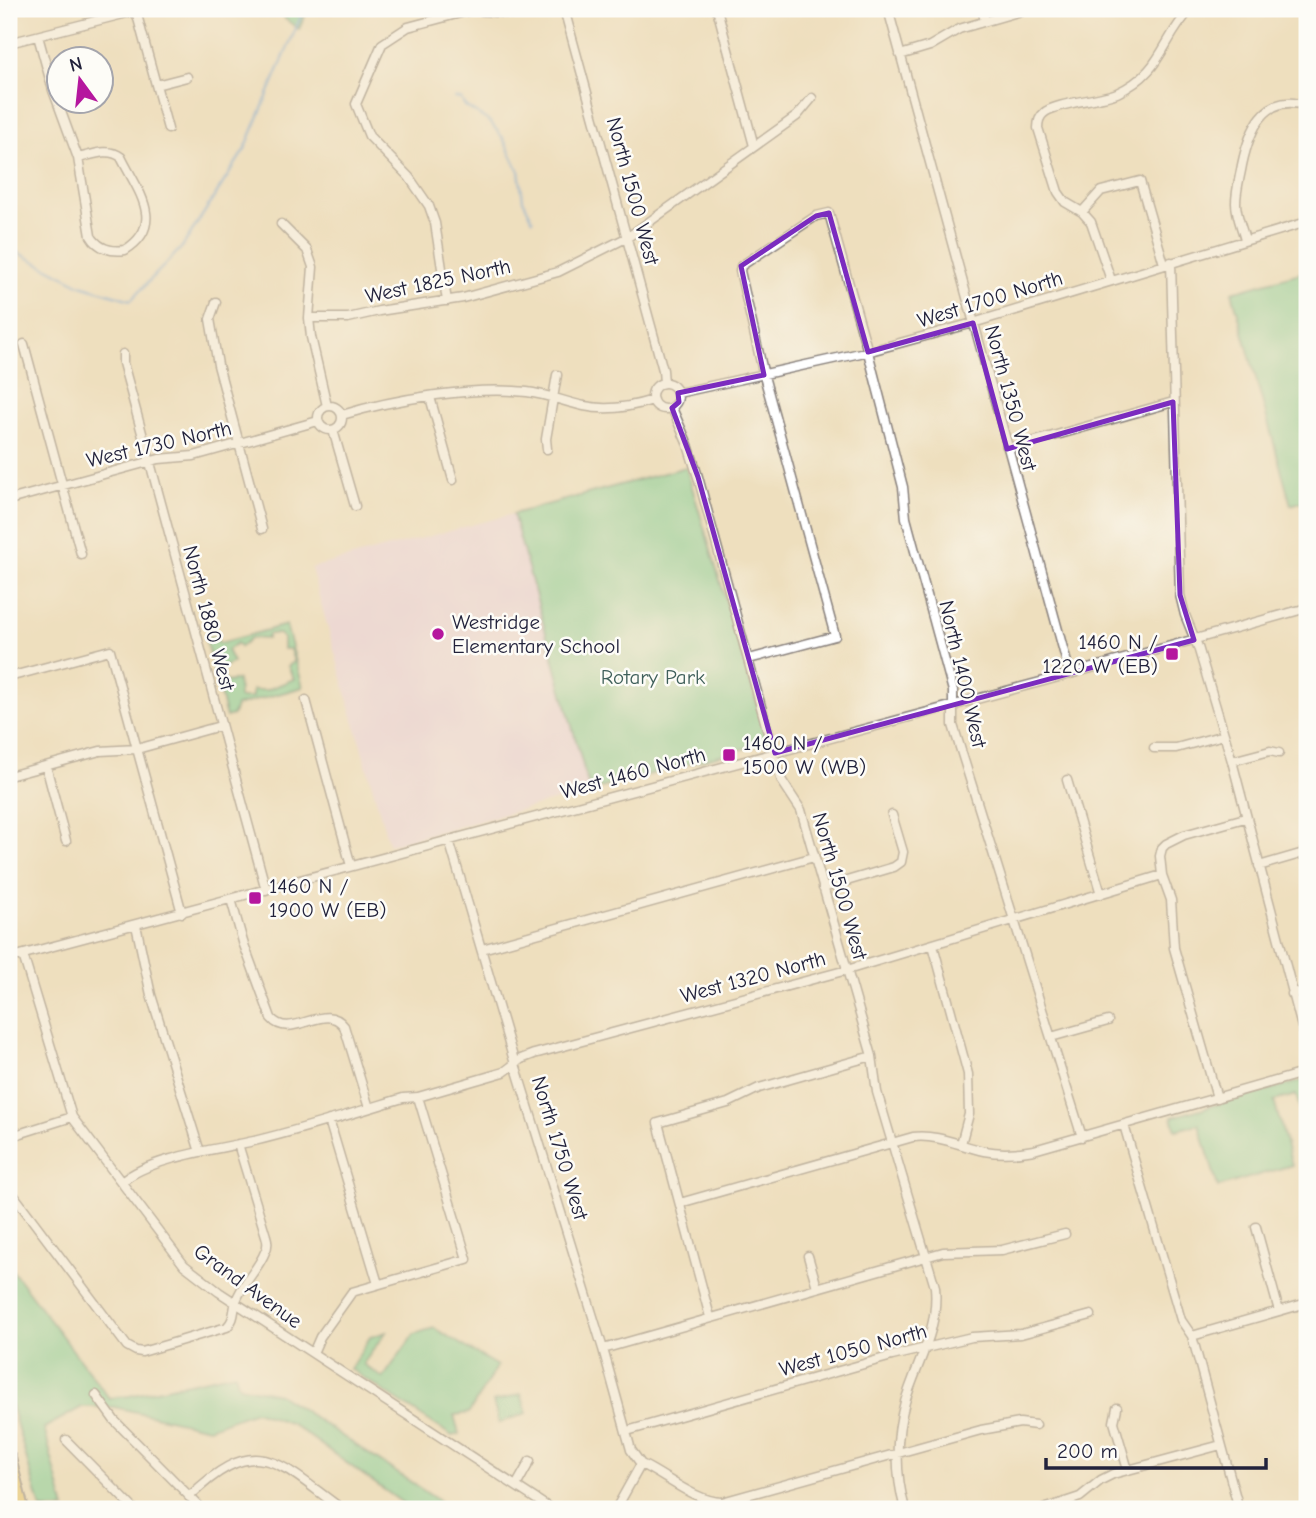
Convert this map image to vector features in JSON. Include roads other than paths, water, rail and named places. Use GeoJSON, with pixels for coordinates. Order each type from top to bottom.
{"type":"FeatureCollection","features":[{"type":"Feature","properties":{"kind":"highway"},"geometry":{"type":"LineString","coordinates":[[9,1458],[22,1509]]}},
{"type":"Feature","properties":{"kind":"street"},"geometry":{"type":"LineString","coordinates":[[447,301],[435,223],[429,206],[409,177],[369,136],[356,104],[382,44],[408,27],[472,10],[525,15],[547,9]]}},
{"type":"Feature","properties":{"kind":"street","name":"North 1500 West"},"geometry":{"type":"LineString","coordinates":[[565,9],[628,237],[663,370],[664,383]]}},
{"type":"Feature","properties":{"kind":"street"},"geometry":{"type":"LineString","coordinates":[[717,9],[754,146]]}},
{"type":"Feature","properties":{"kind":"street","name":"North 1350 West"},"geometry":{"type":"LineString","coordinates":[[888,9],[1070,674]]}},
{"type":"Feature","properties":{"kind":"street"},"geometry":{"type":"LineString","coordinates":[[982,9],[985,21]]}},
{"type":"Feature","properties":{"kind":"street"},"geometry":{"type":"LineString","coordinates":[[900,55],[930,46],[959,29],[1028,9]]}},
{"type":"Feature","properties":{"kind":"street"},"geometry":{"type":"LineString","coordinates":[[1111,280],[1095,229],[1082,212],[1065,202],[1058,192],[1038,128],[1039,120],[1048,110],[1112,95],[1141,78],[1160,58],[1179,23],[1191,9]]}},
{"type":"Feature","properties":{"kind":"street"},"geometry":{"type":"LineString","coordinates":[[9,43],[140,10],[168,129]]}},
{"type":"Feature","properties":{"kind":"street"},"geometry":{"type":"LineString","coordinates":[[38,36],[53,90],[78,158],[91,236],[95,243],[102,247],[115,251],[125,250],[145,229],[148,216],[121,157],[108,151],[78,158]]}},
{"type":"Feature","properties":{"kind":"street"},"geometry":{"type":"LineString","coordinates":[[156,85],[187,77]]}},
{"type":"Feature","properties":{"kind":"street","name":"West 1825 North"},"geometry":{"type":"LineString","coordinates":[[309,317],[348,318],[447,301],[558,272],[628,237],[797,116],[812,98]]}},
{"type":"Feature","properties":{"kind":"street"},"geometry":{"type":"LineString","coordinates":[[1245,240],[1236,204],[1246,148],[1257,122],[1266,111],[1292,102],[1307,106]]}},
{"type":"Feature","properties":{"kind":"street"},"geometry":{"type":"LineString","coordinates":[[1082,212],[1101,191],[1140,181],[1168,263],[1180,595],[1232,761],[1307,1046]]}},
{"type":"Feature","properties":{"kind":"street","name":"North 1400 West"},"geometry":{"type":"LineString","coordinates":[[764,376],[741,266],[816,216],[829,213],[868,352],[903,488],[906,518],[953,691],[953,725],[1082,1138]]}},
{"type":"Feature","properties":{"kind":"street","name":"West 1700 North"},"geometry":{"type":"LineString","coordinates":[[678,393],[868,352],[1307,222]]}},
{"type":"Feature","properties":{"kind":"street"},"geometry":{"type":"LineString","coordinates":[[281,224],[307,250],[313,267],[309,317],[311,337],[327,406]]}},
{"type":"Feature","properties":{"kind":"street"},"geometry":{"type":"LineString","coordinates":[[216,302],[210,319],[218,365],[262,529]]}},
{"type":"Feature","properties":{"kind":"street"},"geometry":{"type":"LineString","coordinates":[[24,344],[81,554]]}},
{"type":"Feature","properties":{"kind":"street","name":"North 1880 West"},"geometry":{"type":"LineString","coordinates":[[123,354],[123,363],[265,890]]}},
{"type":"Feature","properties":{"kind":"street"},"geometry":{"type":"LineString","coordinates":[[547,449],[546,439],[556,375]]}},
{"type":"Feature","properties":{"kind":"street"},"geometry":{"type":"LineString","coordinates":[[749,659],[835,636],[764,376]]}},
{"type":"Feature","properties":{"kind":"street"},"geometry":{"type":"LineString","coordinates":[[664,383],[673,386],[678,393],[678,402],[671,408],[662,409],[653,400],[656,387],[664,383]]}},
{"type":"Feature","properties":{"kind":"street"},"geometry":{"type":"LineString","coordinates":[[342,415],[385,404],[465,392],[527,392],[588,407],[630,407],[653,400]]}},
{"type":"Feature","properties":{"kind":"street"},"geometry":{"type":"LineString","coordinates":[[430,397],[453,480]]}},
{"type":"Feature","properties":{"kind":"street"},"geometry":{"type":"LineString","coordinates":[[1007,446],[1014,447],[1173,402]]}},
{"type":"Feature","properties":{"kind":"street"},"geometry":{"type":"LineString","coordinates":[[327,406],[336,407],[342,415],[341,424],[333,430],[324,429],[318,421],[319,412],[327,406]]}},
{"type":"Feature","properties":{"kind":"street","name":"North 1500 West"},"geometry":{"type":"LineString","coordinates":[[671,408],[695,467],[782,781],[800,810],[814,857],[872,1056],[877,1092],[927,1257],[936,1298],[934,1327],[906,1401],[897,1453],[897,1469],[905,1509]]}},
{"type":"Feature","properties":{"kind":"street","name":"West 1730 North"},"geometry":{"type":"LineString","coordinates":[[9,500],[149,461],[194,456],[318,421]]}},
{"type":"Feature","properties":{"kind":"street"},"geometry":{"type":"LineString","coordinates":[[333,430],[355,506]]}},
{"type":"Feature","properties":{"kind":"street","name":"West 1460 North"},"geometry":{"type":"LineString","coordinates":[[9,958],[1307,608]]}},
{"type":"Feature","properties":{"kind":"street"},"geometry":{"type":"LineString","coordinates":[[9,677],[110,650],[182,913]]}},
{"type":"Feature","properties":{"kind":"street"},"geometry":{"type":"LineString","coordinates":[[306,700],[351,866]]}},
{"type":"Feature","properties":{"kind":"street"},"geometry":{"type":"LineString","coordinates":[[9,776],[100,751],[137,749],[220,726]]}},
{"type":"Feature","properties":{"kind":"street"},"geometry":{"type":"LineString","coordinates":[[1154,748],[1176,748],[1224,735]]}},
{"type":"Feature","properties":{"kind":"street"},"geometry":{"type":"LineString","coordinates":[[1232,761],[1270,751],[1279,752]]}},
{"type":"Feature","properties":{"kind":"street"},"geometry":{"type":"LineString","coordinates":[[46,766],[66,841]]}},
{"type":"Feature","properties":{"kind":"street"},"geometry":{"type":"LineString","coordinates":[[1067,780],[1101,894]]}},
{"type":"Feature","properties":{"kind":"street"},"geometry":{"type":"LineString","coordinates":[[823,888],[894,867],[901,862],[903,852],[891,815]]}},
{"type":"Feature","properties":{"kind":"street"},"geometry":{"type":"LineString","coordinates":[[1217,1098],[1174,948],[1171,900],[1162,875],[1160,856],[1162,848],[1184,835],[1245,818]]}},
{"type":"Feature","properties":{"kind":"street","name":"North 1750 West"},"geometry":{"type":"LineString","coordinates":[[449,840],[631,1450],[641,1464]]}},
{"type":"Feature","properties":{"kind":"street"},"geometry":{"type":"LineString","coordinates":[[1259,866],[1307,852]]}},
{"type":"Feature","properties":{"kind":"street"},"geometry":{"type":"LineString","coordinates":[[482,949],[814,857]]}},
{"type":"Feature","properties":{"kind":"street","name":"West 1320 North"},"geometry":{"type":"LineString","coordinates":[[122,1182],[141,1169],[403,1098],[418,1097],[504,1072],[534,1054],[847,970],[1162,875]]}},
{"type":"Feature","properties":{"kind":"street"},"geometry":{"type":"LineString","coordinates":[[231,899],[243,942],[271,1018],[278,1025],[287,1027],[328,1016],[336,1018],[344,1026],[369,1108]]}},
{"type":"Feature","properties":{"kind":"street"},"geometry":{"type":"LineString","coordinates":[[136,925],[152,995],[200,1152]]}},
{"type":"Feature","properties":{"kind":"street"},"geometry":{"type":"LineString","coordinates":[[933,945],[968,1074],[970,1102],[961,1144]]}},
{"type":"Feature","properties":{"kind":"street","name":"Grand Avenue"},"geometry":{"type":"LineString","coordinates":[[23,954],[72,1117],[184,1265],[551,1509]]}},
{"type":"Feature","properties":{"kind":"street"},"geometry":{"type":"LineString","coordinates":[[1292,995],[1307,990]]}},
{"type":"Feature","properties":{"kind":"street"},"geometry":{"type":"LineString","coordinates":[[1051,1037],[1108,1021]]}},
{"type":"Feature","properties":{"kind":"street"},"geometry":{"type":"LineString","coordinates":[[710,1317],[658,1123],[728,1103],[759,1088],[872,1056]]}},
{"type":"Feature","properties":{"kind":"street"},"geometry":{"type":"LineString","coordinates":[[680,1203],[924,1136],[984,1151],[1013,1153],[1034,1150],[1307,1072]]}},
{"type":"Feature","properties":{"kind":"street"},"geometry":{"type":"LineString","coordinates":[[313,1353],[320,1337],[349,1294],[467,1259],[418,1097]]}},
{"type":"Feature","properties":{"kind":"street"},"geometry":{"type":"LineString","coordinates":[[9,1137],[72,1117]]}},
{"type":"Feature","properties":{"kind":"street"},"geometry":{"type":"LineString","coordinates":[[329,1120],[378,1284]]}},
{"type":"Feature","properties":{"kind":"street"},"geometry":{"type":"LineString","coordinates":[[1124,1125],[1181,1320],[1192,1336],[1239,1509]]}},
{"type":"Feature","properties":{"kind":"street"},"geometry":{"type":"LineString","coordinates":[[9,1189],[127,1346],[133,1351],[142,1352],[224,1329],[232,1321],[236,1302],[264,1255],[268,1242],[238,1144]]}},
{"type":"Feature","properties":{"kind":"street"},"geometry":{"type":"LineString","coordinates":[[1256,1227],[1279,1311]]}},
{"type":"Feature","properties":{"kind":"street"},"geometry":{"type":"LineString","coordinates":[[603,1349],[927,1257],[956,1251],[1002,1251],[1065,1234]]}},
{"type":"Feature","properties":{"kind":"street"},"geometry":{"type":"LineString","coordinates":[[808,1256],[817,1287]]}},
{"type":"Feature","properties":{"kind":"street"},"geometry":{"type":"LineString","coordinates":[[1192,1336],[1307,1303]]}},
{"type":"Feature","properties":{"kind":"street","name":"West 1050 North"},"geometry":{"type":"LineString","coordinates":[[627,1431],[972,1336],[1021,1334],[1091,1315]]}},
{"type":"Feature","properties":{"kind":"street"},"geometry":{"type":"LineString","coordinates":[[96,1395],[114,1420],[202,1509]]}},
{"type":"Feature","properties":{"kind":"street"},"geometry":{"type":"LineString","coordinates":[[1117,1408],[1114,1422],[1128,1470]]}},
{"type":"Feature","properties":{"kind":"street"},"geometry":{"type":"LineString","coordinates":[[616,1509],[641,1464],[705,1500],[722,1502],[992,1428],[1020,1423],[1036,1424]]}},
{"type":"Feature","properties":{"kind":"street"},"geometry":{"type":"LineString","coordinates":[[66,1440],[134,1509]]}},
{"type":"Feature","properties":{"kind":"street"},"geometry":{"type":"LineString","coordinates":[[1044,1509],[1080,1497],[1101,1480],[1128,1470],[1222,1445]]}},
{"type":"Feature","properties":{"kind":"street"},"geometry":{"type":"LineString","coordinates":[[189,1497],[215,1472],[230,1464],[247,1459],[265,1459],[283,1465],[342,1509]]}},
{"type":"Feature","properties":{"kind":"street"},"geometry":{"type":"LineString","coordinates":[[516,1486],[530,1461]]}},
{"type":"Feature","properties":{"kind":"waterway"},"geometry":{"type":"LineString","coordinates":[[9,248],[81,285],[131,300],[182,247],[245,149],[304,9]]}},
{"type":"Feature","properties":{"kind":"waterway"},"geometry":{"type":"LineString","coordinates":[[455,98],[461,99],[465,106],[490,122],[503,138],[519,171],[523,200],[533,220]]}},
{"type":"Feature","properties":{"kind":"place","name":"Westridge Elementary School"},"geometry":{"type":"Point","coordinates":[438,634]}},
{"type":"Feature","properties":{"kind":"place","name":"1460 N / 1220 W (EB)"},"geometry":{"type":"Point","coordinates":[1172,654]}},
{"type":"Feature","properties":{"kind":"place","name":"1460 N / 1500 W (WB)"},"geometry":{"type":"Point","coordinates":[729,755]}},
{"type":"Feature","properties":{"kind":"place","name":"1460 N / 1900 W (EB)"},"geometry":{"type":"Point","coordinates":[255,898]}},
{"type":"Feature","properties":{"kind":"park label","name":"Rotary Park"},"geometry":{"type":"Point","coordinates":[653,677]}}]}
